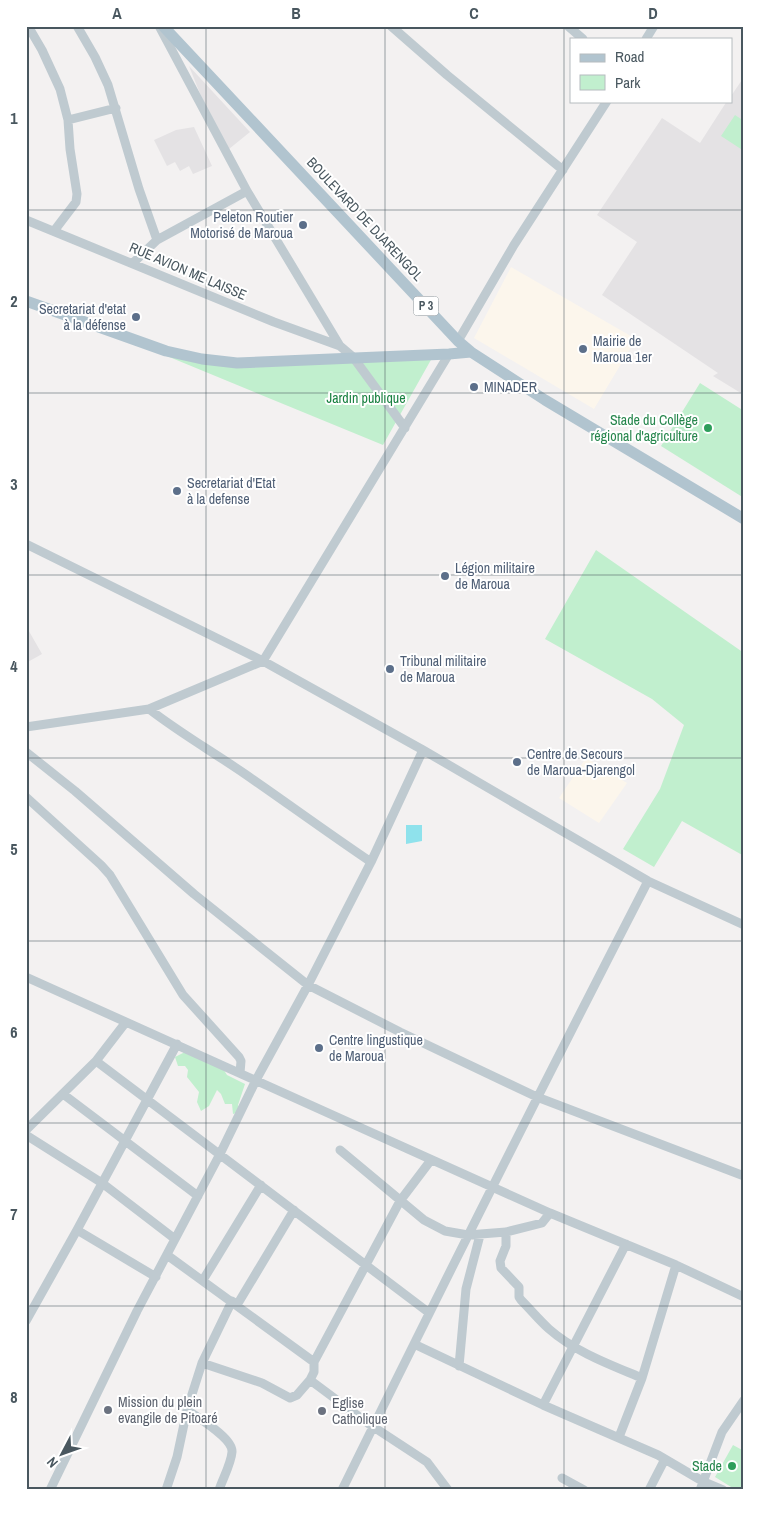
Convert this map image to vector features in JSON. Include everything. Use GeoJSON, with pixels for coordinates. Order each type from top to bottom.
{"type":"FeatureCollection","features":[{"type":"Feature","properties":{"kind":"main road","name":"BOULEVARD DE DJARENGOL"},"geometry":{"type":"LineString","coordinates":[[161,26],[458,341],[471,352],[545,400],[744,519]]}},
{"type":"Feature","properties":{"kind":"main road"},"geometry":{"type":"LineString","coordinates":[[26,301],[166,351],[202,359],[237,363],[471,352]]}},
{"type":"Feature","properties":{"kind":"street"},"geometry":{"type":"LineString","coordinates":[[28,26],[42,50],[60,89],[68,120],[70,149],[77,194],[76,202],[54,232]]}},
{"type":"Feature","properties":{"kind":"street"},"geometry":{"type":"LineString","coordinates":[[77,26],[108,85],[139,190],[157,240]]}},
{"type":"Feature","properties":{"kind":"street"},"geometry":{"type":"LineString","coordinates":[[161,26],[247,191],[340,346],[354,357],[405,428]]}},
{"type":"Feature","properties":{"kind":"street"},"geometry":{"type":"LineString","coordinates":[[391,26],[447,75],[563,170]]}},
{"type":"Feature","properties":{"kind":"street"},"geometry":{"type":"LineString","coordinates":[[568,26],[583,38]]}},
{"type":"Feature","properties":{"kind":"street"},"geometry":{"type":"LineString","coordinates":[[647,38],[654,26]]}},
{"type":"Feature","properties":{"kind":"street"},"geometry":{"type":"LineString","coordinates":[[458,341],[514,245],[605,102]]}},
{"type":"Feature","properties":{"kind":"street"},"geometry":{"type":"LineString","coordinates":[[68,120],[116,108]]}},
{"type":"Feature","properties":{"kind":"street"},"geometry":{"type":"LineString","coordinates":[[133,263],[157,240],[247,191]]}},
{"type":"Feature","properties":{"kind":"street","name":"RUE AVION ME LAISSE"},"geometry":{"type":"LineString","coordinates":[[26,220],[274,322],[340,346]]}},
{"type":"Feature","properties":{"kind":"street"},"geometry":{"type":"LineString","coordinates":[[26,727],[149,709],[263,661],[449,354]]}},
{"type":"Feature","properties":{"kind":"street"},"geometry":{"type":"LineString","coordinates":[[26,544],[263,661],[423,750],[648,881],[744,926]]}},
{"type":"Feature","properties":{"kind":"street"},"geometry":{"type":"LineString","coordinates":[[149,709],[178,731],[371,862]]}},
{"type":"Feature","properties":{"kind":"street"},"geometry":{"type":"LineString","coordinates":[[50,1490],[256,1080],[308,985],[371,862],[423,750]]}},
{"type":"Feature","properties":{"kind":"street"},"geometry":{"type":"LineString","coordinates":[[26,752],[75,791],[194,894],[308,985],[400,1032],[537,1097],[744,1176]]}},
{"type":"Feature","properties":{"kind":"street"},"geometry":{"type":"LineString","coordinates":[[26,798],[110,875],[183,995],[239,1057],[241,1061],[240,1073]]}},
{"type":"Feature","properties":{"kind":"street"},"geometry":{"type":"LineString","coordinates":[[342,1490],[428,1312],[648,881]]}},
{"type":"Feature","properties":{"kind":"street"},"geometry":{"type":"LineString","coordinates":[[26,977],[550,1213],[676,1265],[744,1296]]}},
{"type":"Feature","properties":{"kind":"street"},"geometry":{"type":"LineString","coordinates":[[26,1130],[96,1061],[126,1022]]}},
{"type":"Feature","properties":{"kind":"street"},"geometry":{"type":"LineString","coordinates":[[26,1321],[77,1230],[176,1044]]}},
{"type":"Feature","properties":{"kind":"street"},"geometry":{"type":"LineString","coordinates":[[96,1061],[428,1312]]}},
{"type":"Feature","properties":{"kind":"street"},"geometry":{"type":"LineString","coordinates":[[63,1094],[198,1196]]}},
{"type":"Feature","properties":{"kind":"street"},"geometry":{"type":"LineString","coordinates":[[26,1135],[102,1183],[175,1239]]}},
{"type":"Feature","properties":{"kind":"street"},"geometry":{"type":"LineString","coordinates":[[340,1150],[424,1220],[445,1231],[468,1236],[506,1232],[542,1224],[550,1213]]}},
{"type":"Feature","properties":{"kind":"street"},"geometry":{"type":"LineString","coordinates":[[202,1363],[262,1383],[290,1398],[297,1395],[310,1380],[314,1372],[314,1362],[400,1200],[431,1160]]}},
{"type":"Feature","properties":{"kind":"street"},"geometry":{"type":"LineString","coordinates":[[203,1280],[261,1185]]}},
{"type":"Feature","properties":{"kind":"street"},"geometry":{"type":"LineString","coordinates":[[166,1490],[175,1464],[187,1410],[202,1363],[234,1303],[294,1210]]}},
{"type":"Feature","properties":{"kind":"street"},"geometry":{"type":"LineString","coordinates":[[77,1230],[156,1276]]}},
{"type":"Feature","properties":{"kind":"street"},"geometry":{"type":"LineString","coordinates":[[506,1232],[506,1246],[500,1261],[502,1268],[517,1284],[522,1300],[549,1328],[574,1346],[642,1378]]}},
{"type":"Feature","properties":{"kind":"street"},"geometry":{"type":"LineString","coordinates":[[459,1366],[466,1289],[480,1235]]}},
{"type":"Feature","properties":{"kind":"street"},"geometry":{"type":"LineString","coordinates":[[543,1405],[626,1244]]}},
{"type":"Feature","properties":{"kind":"street"},"geometry":{"type":"LineString","coordinates":[[167,1255],[314,1362]]}},
{"type":"Feature","properties":{"kind":"street"},"geometry":{"type":"LineString","coordinates":[[619,1437],[642,1378],[676,1265]]}},
{"type":"Feature","properties":{"kind":"street"},"geometry":{"type":"LineString","coordinates":[[414,1344],[543,1405],[665,1459],[702,1486],[723,1490]]}},
{"type":"Feature","properties":{"kind":"street"},"geometry":{"type":"LineString","coordinates":[[310,1380],[373,1426],[427,1462],[448,1490]]}},
{"type":"Feature","properties":{"kind":"street"},"geometry":{"type":"LineString","coordinates":[[702,1486],[722,1432],[744,1400]]}},
{"type":"Feature","properties":{"kind":"street"},"geometry":{"type":"LineString","coordinates":[[187,1410],[225,1438],[232,1448],[232,1454],[219,1490]]}},
{"type":"Feature","properties":{"kind":"street"},"geometry":{"type":"LineString","coordinates":[[649,1490],[665,1459]]}},
{"type":"Feature","properties":{"kind":"street"},"geometry":{"type":"LineString","coordinates":[[562,1478],[582,1489]]}},
{"type":"Feature","properties":{"kind":"shaded area"},"geometry":{"type":"Polygon","coordinates":[[[189,66],[250,132],[229,149],[201,96],[189,66]]]}},
{"type":"Feature","properties":{"kind":"shaded area"},"geometry":{"type":"Polygon","coordinates":[[[744,77],[744,395],[713,376],[718,373],[602,295],[637,242],[597,215],[662,118],[700,143],[726,102],[732,102],[732,95],[744,77]]]}},
{"type":"Feature","properties":{"kind":"shaded area"},"geometry":{"type":"Polygon","coordinates":[[[194,127],[212,166],[193,174],[189,166],[180,171],[175,162],[167,166],[154,140],[176,130],[194,127]]]}},
{"type":"Feature","properties":{"kind":"shaded area","name":"Mairie de Maroua 1er"},"geometry":{"type":"Polygon","coordinates":[[[511,267],[636,339],[594,409],[474,338],[511,267]]]}},
{"type":"Feature","properties":{"kind":"shaded area"},"geometry":{"type":"Polygon","coordinates":[[[26,626],[42,654],[26,663],[26,626]]]}},
{"type":"Feature","properties":{"kind":"shaded area"},"geometry":{"type":"Polygon","coordinates":[[[586,758],[627,783],[599,823],[559,798],[586,758]]]}},
{"type":"Feature","properties":{"kind":"green space"},"geometry":{"type":"Polygon","coordinates":[[[735,115],[744,121],[744,151],[721,136],[735,115]]]}},
{"type":"Feature","properties":{"kind":"green space","name":"Jardin publique"},"geometry":{"type":"Polygon","coordinates":[[[162,354],[238,368],[432,358],[383,445],[162,354]]]}},
{"type":"Feature","properties":{"kind":"green space","name":"Stade du Collège régional d'agriculture"},"geometry":{"type":"Polygon","coordinates":[[[700,383],[744,411],[744,498],[661,446],[700,383]]]}},
{"type":"Feature","properties":{"kind":"green space"},"geometry":{"type":"Polygon","coordinates":[[[596,550],[744,653],[744,856],[682,821],[654,867],[623,849],[660,789],[684,725],[652,699],[545,639],[596,550]]]}},
{"type":"Feature","properties":{"kind":"green space"},"geometry":{"type":"Polygon","coordinates":[[[189,1050],[220,1064],[227,1075],[245,1084],[238,1105],[240,1112],[233,1114],[232,1104],[225,1104],[217,1090],[209,1106],[201,1111],[197,1102],[199,1092],[187,1077],[188,1070],[185,1066],[178,1066],[175,1057],[189,1050]]]}},
{"type":"Feature","properties":{"kind":"green space","name":"Stade"},"geometry":{"type":"Polygon","coordinates":[[[733,1445],[744,1451],[744,1490],[736,1490],[715,1477],[733,1445]]]}},
{"type":"Feature","properties":{"kind":"water"},"geometry":{"type":"Polygon","coordinates":[[[406,825],[422,825],[422,841],[406,844],[406,825]]]}},
{"type":"Feature","properties":{"kind":"place","name":"Peleton Routier Motorisé de Maroua"},"geometry":{"type":"Point","coordinates":[303,225]}},
{"type":"Feature","properties":{"kind":"place","name":"Secretariat d'etat à la défense"},"geometry":{"type":"Point","coordinates":[136,317]}},
{"type":"Feature","properties":{"kind":"place","name":"Mairie de Maroua 1er"},"geometry":{"type":"Point","coordinates":[583,349]}},
{"type":"Feature","properties":{"kind":"place","name":"MINADER"},"geometry":{"type":"Point","coordinates":[474,387]}},
{"type":"Feature","properties":{"kind":"place","name":"Stade du Collège régional d'agriculture"},"geometry":{"type":"Point","coordinates":[708,428]}},
{"type":"Feature","properties":{"kind":"place","name":"Secretariat d'Etat à la defense"},"geometry":{"type":"Point","coordinates":[177,491]}},
{"type":"Feature","properties":{"kind":"place","name":"Légion militaire de Maroua"},"geometry":{"type":"Point","coordinates":[445,576]}},
{"type":"Feature","properties":{"kind":"place","name":"Tribunal militaire de Maroua"},"geometry":{"type":"Point","coordinates":[390,669]}},
{"type":"Feature","properties":{"kind":"place","name":"Centre de Secours de Maroua-Djarengol"},"geometry":{"type":"Point","coordinates":[517,762]}},
{"type":"Feature","properties":{"kind":"place","name":"Centre lingustique de Maroua"},"geometry":{"type":"Point","coordinates":[319,1048]}},
{"type":"Feature","properties":{"kind":"place","name":"Mission du plein evangile de Pitoaré"},"geometry":{"type":"Point","coordinates":[108,1410]}},
{"type":"Feature","properties":{"kind":"place","name":"Eglise Catholique"},"geometry":{"type":"Point","coordinates":[322,1411]}},
{"type":"Feature","properties":{"kind":"place","name":"Stade"},"geometry":{"type":"Point","coordinates":[732,1466]}}]}
